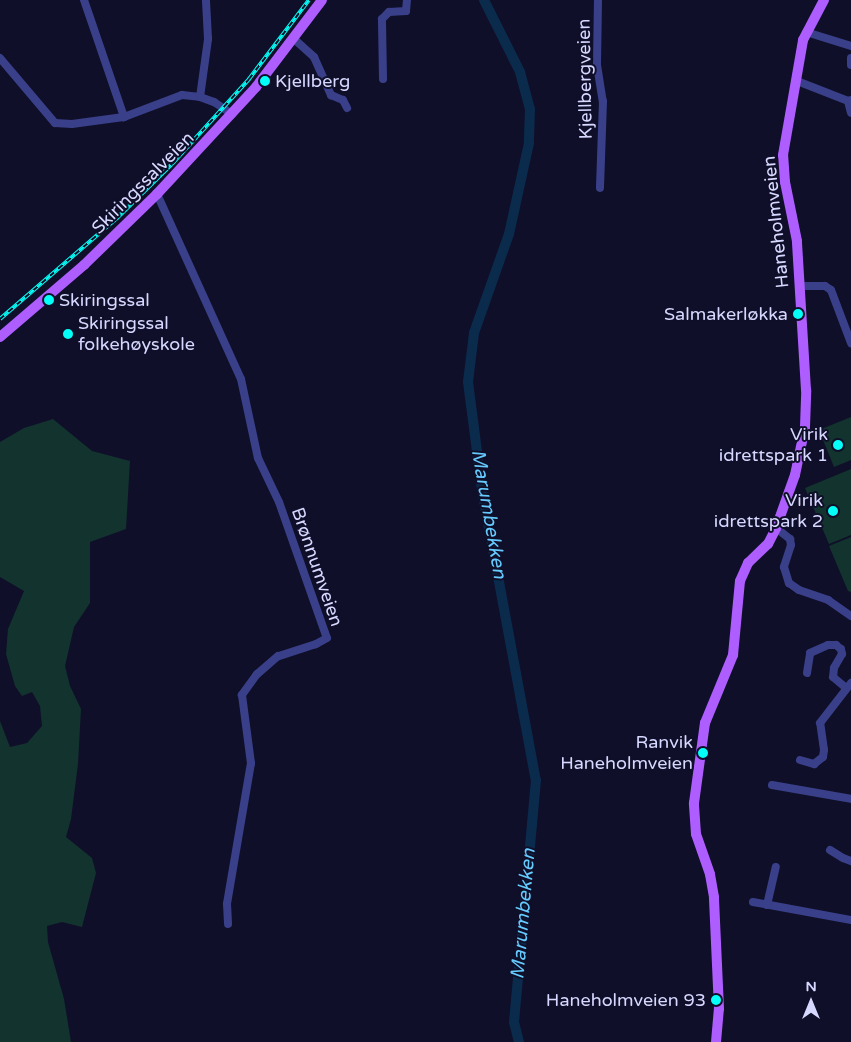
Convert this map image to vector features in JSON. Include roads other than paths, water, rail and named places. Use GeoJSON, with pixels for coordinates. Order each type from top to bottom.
{"type":"FeatureCollection","features":[{"type":"Feature","properties":{"kind":"main road","name":"Skiringssalveien"},"geometry":{"type":"LineString","coordinates":[[0,337],[84,265],[157,194],[232,114],[294,38],[322,0]]}},
{"type":"Feature","properties":{"kind":"main road","name":"Haneholmveien"},"geometry":{"type":"LineString","coordinates":[[716,1042],[719,1009],[714,897],[710,874],[696,834],[694,815],[696,789],[707,718],[733,655],[737,594],[742,575],[748,563],[770,541],[776,528],[795,475],[805,427],[806,390],[797,241],[783,164],[784,141],[806,32],[824,0]]}},
{"type":"Feature","properties":{"kind":"street"},"geometry":{"type":"LineString","coordinates":[[84,0],[124,117]]}},
{"type":"Feature","properties":{"kind":"street"},"geometry":{"type":"LineString","coordinates":[[200,97],[208,39],[206,0]]}},
{"type":"Feature","properties":{"kind":"street"},"geometry":{"type":"LineString","coordinates":[[383,79],[382,19],[389,12],[406,12],[407,0]]}},
{"type":"Feature","properties":{"kind":"street","name":"Kjellbergveien"},"geometry":{"type":"LineString","coordinates":[[598,0],[597,64],[603,102],[600,188]]}},
{"type":"Feature","properties":{"kind":"street"},"geometry":{"type":"LineString","coordinates":[[806,32],[851,46]]}},
{"type":"Feature","properties":{"kind":"street"},"geometry":{"type":"LineString","coordinates":[[294,38],[314,56],[331,96],[343,100],[347,108]]}},
{"type":"Feature","properties":{"kind":"street"},"geometry":{"type":"LineString","coordinates":[[0,58],[55,123],[72,124],[124,117],[175,97],[200,97],[214,102],[232,114]]}},
{"type":"Feature","properties":{"kind":"street"},"geometry":{"type":"LineString","coordinates":[[851,58],[851,64]]}},
{"type":"Feature","properties":{"kind":"street"},"geometry":{"type":"LineString","coordinates":[[797,81],[849,101],[851,113]]}},
{"type":"Feature","properties":{"kind":"street","name":"Brønnumveien"},"geometry":{"type":"LineString","coordinates":[[157,194],[241,379],[258,458],[279,502],[327,638],[316,644],[278,656],[257,674],[242,695],[251,763],[227,904],[228,924]]}},
{"type":"Feature","properties":{"kind":"street"},"geometry":{"type":"LineString","coordinates":[[800,286],[825,286],[831,290],[851,343]]}},
{"type":"Feature","properties":{"kind":"street"},"geometry":{"type":"LineString","coordinates":[[776,528],[790,539],[791,545],[784,567],[789,583],[799,590],[828,600],[851,616]]}},
{"type":"Feature","properties":{"kind":"street"},"geometry":{"type":"LineString","coordinates":[[800,760],[814,764],[823,757],[824,750],[820,722],[848,685],[834,677],[834,668],[842,654],[842,649],[836,644],[828,644],[810,653],[808,673]]}},
{"type":"Feature","properties":{"kind":"street"},"geometry":{"type":"LineString","coordinates":[[772,784],[851,799]]}},
{"type":"Feature","properties":{"kind":"street"},"geometry":{"type":"LineString","coordinates":[[830,850],[843,858],[851,860]]}},
{"type":"Feature","properties":{"kind":"street"},"geometry":{"type":"LineString","coordinates":[[767,905],[776,867]]}},
{"type":"Feature","properties":{"kind":"street"},"geometry":{"type":"LineString","coordinates":[[753,902],[851,920]]}},
{"type":"Feature","properties":{"kind":"waterway","name":"Marumbekken"},"geometry":{"type":"LineString","coordinates":[[484,0],[520,72],[530,109],[529,143],[509,234],[474,333],[468,382],[482,490],[536,780],[514,1022],[519,1042]]}},
{"type":"Feature","properties":{"kind":"railway"},"geometry":{"type":"LineString","coordinates":[[0,319],[116,219],[172,164],[249,79],[309,0]]}},
{"type":"Feature","properties":{"kind":"place","name":"Kjellberg"},"geometry":{"type":"Point","coordinates":[265,81]}},
{"type":"Feature","properties":{"kind":"place","name":"Skiringssal"},"geometry":{"type":"Point","coordinates":[49,300]}},
{"type":"Feature","properties":{"kind":"place","name":"Salmakerløkka"},"geometry":{"type":"Point","coordinates":[798,314]}},
{"type":"Feature","properties":{"kind":"place","name":"Skiringssal folkehøyskole"},"geometry":{"type":"Point","coordinates":[68,334]}},
{"type":"Feature","properties":{"kind":"place","name":"Virik idrettspark 1"},"geometry":{"type":"Point","coordinates":[838,445]}},
{"type":"Feature","properties":{"kind":"place","name":"Virik idrettspark 2"},"geometry":{"type":"Point","coordinates":[833,511]}},
{"type":"Feature","properties":{"kind":"place","name":"Ranvik Haneholmveien"},"geometry":{"type":"Point","coordinates":[703,753]}},
{"type":"Feature","properties":{"kind":"place","name":"Haneholmveien 93"},"geometry":{"type":"Point","coordinates":[716,1000]}}]}
